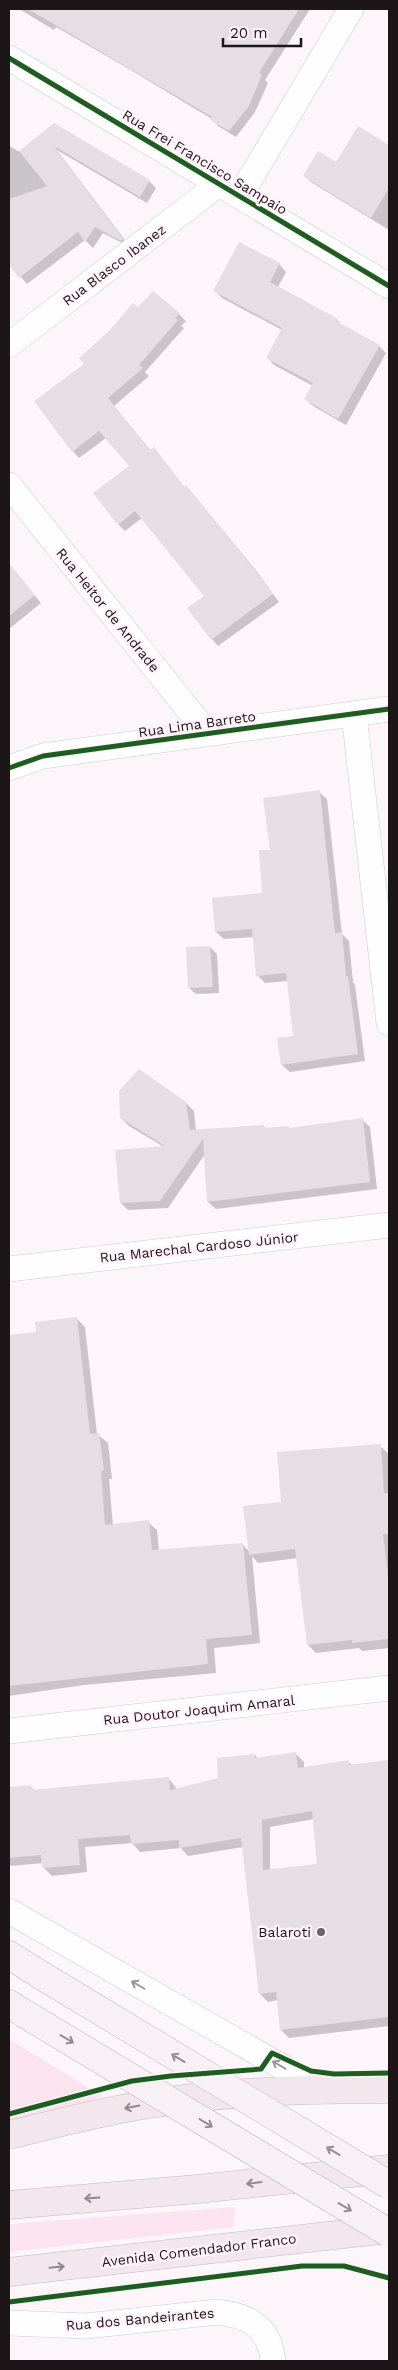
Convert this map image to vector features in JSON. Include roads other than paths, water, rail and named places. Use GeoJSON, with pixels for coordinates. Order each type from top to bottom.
{"type":"FeatureCollection","features":[{"type":"Feature","properties":{"kind":"highway"},"geometry":{"type":"LineString","coordinates":[[9,2135],[151,2104],[254,2092],[321,2089],[389,2089]]}},
{"type":"Feature","properties":{"kind":"highway"},"geometry":{"type":"LineString","coordinates":[[9,2205],[198,2189],[389,2169]]}},
{"type":"Feature","properties":{"kind":"highway","name":"Avenida Comendador Franco"},"geometry":{"type":"LineString","coordinates":[[9,2272],[389,2229]]}},
{"type":"Feature","properties":{"kind":"highway"},"geometry":{"type":"LineString","coordinates":[[360,2232],[389,2240]]}},
{"type":"Feature","properties":{"kind":"highway"},"geometry":{"type":"LineString","coordinates":[[360,2232],[389,2250]]}},
{"type":"Feature","properties":{"kind":"main road"},"geometry":{"type":"LineString","coordinates":[[9,1955],[389,2185]]}},
{"type":"Feature","properties":{"kind":"main road"},"geometry":{"type":"LineString","coordinates":[[17,2009],[389,2233]]}},
{"type":"Feature","properties":{"kind":"street"},"geometry":{"type":"LineString","coordinates":[[240,196],[351,9]]}},
{"type":"Feature","properties":{"kind":"street","name":"Rua Frei Francisco Sampaio"},"geometry":{"type":"LineString","coordinates":[[9,58],[389,286]]}},
{"type":"Feature","properties":{"kind":"street","name":"Rua Blasco Ibanez"},"geometry":{"type":"LineString","coordinates":[[9,345],[219,184]]}},
{"type":"Feature","properties":{"kind":"street","name":"Rua Heitor de Andrade"},"geometry":{"type":"LineString","coordinates":[[9,485],[207,734]]}},
{"type":"Feature","properties":{"kind":"street","name":"Rua Lima Barreto"},"geometry":{"type":"LineString","coordinates":[[9,768],[43,756],[389,709]]}},
{"type":"Feature","properties":{"kind":"street"},"geometry":{"type":"LineString","coordinates":[[354,714],[389,1023]]}},
{"type":"Feature","properties":{"kind":"street","name":"Rua Marechal Cardoso Júnior"},"geometry":{"type":"LineString","coordinates":[[9,1269],[389,1225]]}},
{"type":"Feature","properties":{"kind":"street","name":"Rua Doutor Joaquim Amaral"},"geometry":{"type":"LineString","coordinates":[[9,1732],[389,1688]]}},
{"type":"Feature","properties":{"kind":"street"},"geometry":{"type":"LineString","coordinates":[[9,1911],[321,2089]]}},
{"type":"Feature","properties":{"kind":"street","name":"Rua dos Bandeirantes"},"geometry":{"type":"LineString","coordinates":[[9,2323],[86,2326],[217,2312],[233,2313],[246,2317],[258,2327],[270,2345],[273,2361]]}},
{"type":"Feature","properties":{"kind":"place","name":"Balaroti"},"geometry":{"type":"Point","coordinates":[321,1932]}}]}
